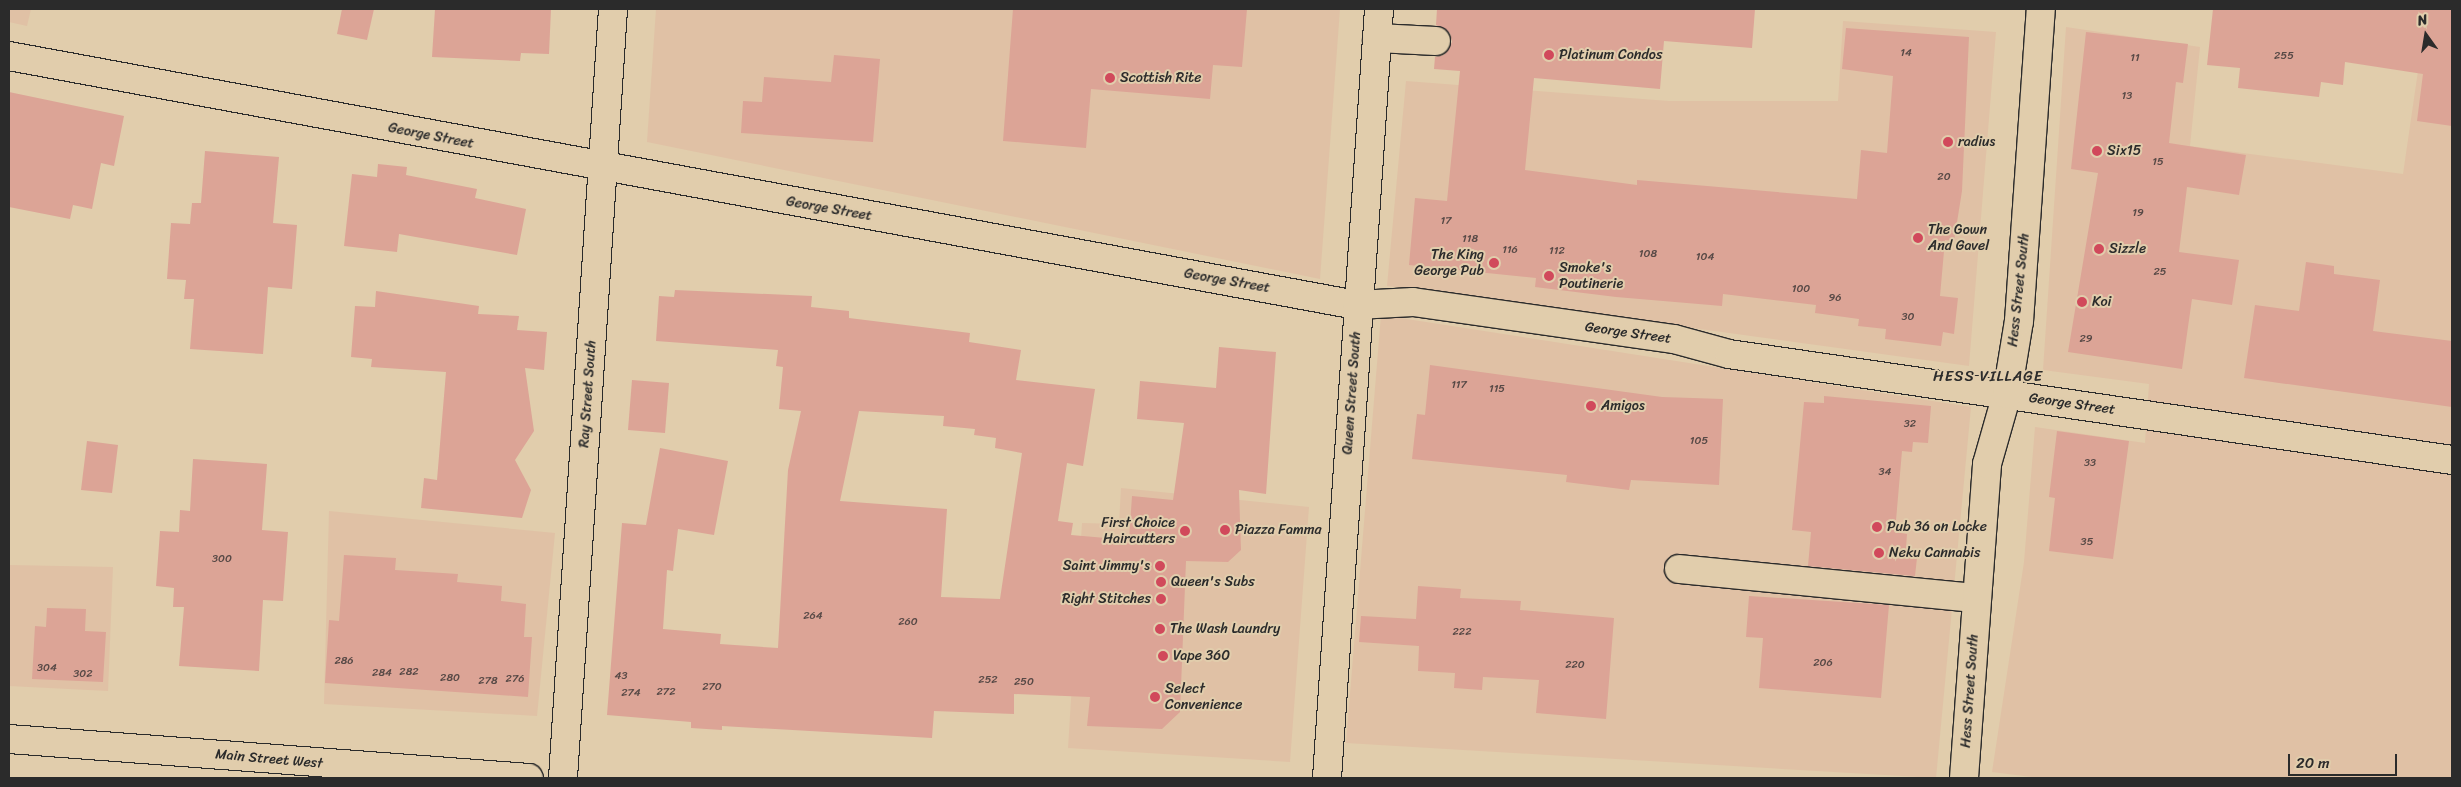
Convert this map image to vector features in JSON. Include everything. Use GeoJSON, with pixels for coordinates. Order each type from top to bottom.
{"type":"FeatureCollection","features":[{"type":"Feature","properties":{"kind":"street","name":"Ray Street South"},"geometry":{"type":"LineString","coordinates":[[563,778],[613,9]]}},
{"type":"Feature","properties":{"kind":"street","name":"Queen Street South"},"geometry":{"type":"LineString","coordinates":[[1327,778],[1379,9]]}},
{"type":"Feature","properties":{"kind":"street","name":"Hess Street South"},"geometry":{"type":"LineString","coordinates":[[1964,778],[1987,464],[2007,394],[2019,321],[2041,9]]}},
{"type":"Feature","properties":{"kind":"street"},"geometry":{"type":"LineString","coordinates":[[1377,38],[1436,41]]}},
{"type":"Feature","properties":{"kind":"street","name":"George Street"},"geometry":{"type":"LineString","coordinates":[[9,56],[604,168],[1358,305],[1423,304],[1674,339],[1729,354],[2452,460]]}},
{"type":"Feature","properties":{"kind":"street"},"geometry":{"type":"LineString","coordinates":[[1679,569],[1976,598]]}},
{"type":"Feature","properties":{"kind":"street","name":"Main Street West"},"geometry":{"type":"LineString","coordinates":[[9,739],[529,778]]}},
{"type":"Feature","properties":{"kind":"shaded area"},"geometry":{"type":"Polygon","coordinates":[[[9,9],[31,9],[27,26],[9,22],[9,9]]]}},
{"type":"Feature","properties":{"kind":"shaded area"},"geometry":{"type":"Polygon","coordinates":[[[656,9],[1340,9],[1320,279],[647,142],[656,9]]]}},
{"type":"Feature","properties":{"kind":"shaded area"},"geometry":{"type":"Polygon","coordinates":[[[2427,9],[2452,9],[2452,778],[2039,778],[1992,772],[2024,562],[2035,427],[2145,443],[2149,384],[2043,370],[2066,27],[2200,47],[2190,146],[2403,174],[2427,9]]]}},
{"type":"Feature","properties":{"kind":"shaded area"},"geometry":{"type":"Polygon","coordinates":[[[1843,21],[1996,32],[1969,366],[1387,286],[1406,81],[1669,101],[1838,101],[1843,21]]]}},
{"type":"Feature","properties":{"kind":"shaded area"},"geometry":{"type":"Polygon","coordinates":[[[1381,315],[1971,407],[1936,778],[1346,743],[1381,315]]]}},
{"type":"Feature","properties":{"kind":"shaded area"},"geometry":{"type":"Polygon","coordinates":[[[1121,488],[1309,507],[1290,762],[1068,748],[1082,523],[1119,524],[1121,488]]]}},
{"type":"Feature","properties":{"kind":"shaded area"},"geometry":{"type":"Polygon","coordinates":[[[329,511],[555,533],[537,716],[324,704],[329,511]]]}},
{"type":"Feature","properties":{"kind":"shaded area"},"geometry":{"type":"Polygon","coordinates":[[[9,565],[113,567],[108,691],[9,686],[9,565]]]}},
{"type":"Feature","properties":{"kind":"building"},"geometry":{"type":"Polygon","coordinates":[[[342,9],[374,9],[367,40],[337,34],[342,9]]]}},
{"type":"Feature","properties":{"kind":"building"},"geometry":{"type":"Polygon","coordinates":[[[435,9],[551,9],[549,54],[521,53],[520,61],[432,57],[435,9]]]}},
{"type":"Feature","properties":{"kind":"building","name":"Scottish Rite"},"geometry":{"type":"Polygon","coordinates":[[[1013,9],[1247,9],[1242,67],[1213,65],[1210,99],[1091,89],[1086,148],[1003,141],[1013,9]]]}},
{"type":"Feature","properties":{"kind":"building"},"geometry":{"type":"Polygon","coordinates":[[[1437,9],[1755,9],[1752,48],[1664,41],[1660,89],[1534,78],[1525,170],[1637,185],[1637,180],[1857,199],[1861,150],[1887,153],[1893,76],[1842,69],[1846,28],[1969,37],[1962,191],[1954,241],[1945,240],[1940,296],[1958,298],[1954,334],[1943,332],[1941,346],[1885,339],[1886,329],[1858,326],[1859,319],[1815,313],[1816,305],[1723,294],[1722,306],[1616,297],[1535,287],[1536,278],[1409,265],[1415,198],[1447,201],[1460,71],[1434,69],[1435,57],[1444,55],[1452,42],[1450,33],[1436,25],[1437,9]]]}},
{"type":"Feature","properties":{"kind":"building"},"geometry":{"type":"Polygon","coordinates":[[[2213,9],[2452,9],[2452,126],[2417,121],[2423,74],[2345,62],[2343,85],[2321,82],[2319,97],[2238,88],[2240,68],[2207,65],[2213,9]]]}},
{"type":"Feature","properties":{"kind":"building"},"geometry":{"type":"Polygon","coordinates":[[[2086,32],[2188,44],[2183,83],[2176,82],[2169,143],[2246,155],[2239,195],[2187,187],[2179,252],[2239,260],[2232,305],[2192,299],[2182,369],[2068,352],[2098,173],[2071,169],[2086,32]]]}},
{"type":"Feature","properties":{"kind":"building"},"geometry":{"type":"Polygon","coordinates":[[[834,55],[880,59],[873,142],[741,133],[743,101],[762,102],[764,77],[831,82],[834,55]]]}},
{"type":"Feature","properties":{"kind":"building"},"geometry":{"type":"Polygon","coordinates":[[[9,92],[124,116],[114,166],[101,163],[92,209],[73,205],[70,219],[9,207],[9,92]]]}},
{"type":"Feature","properties":{"kind":"building"},"geometry":{"type":"Polygon","coordinates":[[[205,151],[279,157],[273,223],[297,225],[292,289],[268,287],[263,354],[190,349],[194,299],[184,299],[186,280],[167,279],[171,223],[190,224],[192,203],[201,203],[205,151]]]}},
{"type":"Feature","properties":{"kind":"building"},"geometry":{"type":"Polygon","coordinates":[[[378,164],[407,167],[406,175],[477,189],[475,198],[526,209],[517,255],[399,234],[397,252],[344,246],[352,174],[377,177],[378,164]]]}},
{"type":"Feature","properties":{"kind":"building"},"geometry":{"type":"Polygon","coordinates":[[[2306,262],[2334,266],[2334,274],[2380,280],[2373,331],[2452,341],[2452,407],[2244,378],[2255,305],[2299,311],[2306,262]]]}},
{"type":"Feature","properties":{"kind":"building"},"geometry":{"type":"Polygon","coordinates":[[[675,290],[812,296],[811,307],[849,311],[849,318],[970,333],[969,342],[1021,350],[1016,380],[1095,389],[1083,466],[1067,463],[1058,521],[1073,523],[1071,535],[1129,540],[1132,496],[1173,500],[1184,423],[1137,419],[1140,381],[1216,388],[1219,347],[1276,352],[1266,494],[1239,490],[1241,550],[1228,562],[1186,561],[1180,712],[1162,729],[1087,726],[1090,697],[1014,694],[1014,714],[934,711],[932,738],[722,726],[722,730],[691,728],[691,722],[607,715],[622,523],[646,525],[660,448],[728,461],[714,535],[678,529],[673,571],[667,570],[663,629],[721,634],[720,644],[778,648],[788,470],[801,411],[779,409],[783,367],[776,366],[778,350],[656,341],[659,296],[674,297],[675,290]],[[859,411],[840,501],[947,509],[941,597],[1000,599],[1022,453],[995,448],[996,438],[974,435],[975,429],[943,426],[944,416],[859,411]]]}},
{"type":"Feature","properties":{"kind":"building"},"geometry":{"type":"Polygon","coordinates":[[[376,291],[479,306],[478,314],[519,316],[517,330],[547,332],[544,370],[525,368],[534,431],[515,460],[531,490],[522,518],[421,508],[424,478],[437,480],[446,372],[371,367],[372,359],[351,357],[355,306],[375,307],[376,291]]]}},
{"type":"Feature","properties":{"kind":"building"},"geometry":{"type":"Polygon","coordinates":[[[1430,365],[1662,397],[1723,399],[1719,485],[1631,480],[1629,490],[1566,482],[1567,475],[1412,459],[1417,414],[1425,415],[1430,365]]]}},
{"type":"Feature","properties":{"kind":"building"},"geometry":{"type":"Polygon","coordinates":[[[632,380],[669,383],[665,433],[628,430],[632,380]]]}},
{"type":"Feature","properties":{"kind":"building"},"geometry":{"type":"Polygon","coordinates":[[[1824,396],[1931,406],[1928,443],[1913,442],[1912,452],[1902,451],[1895,532],[1907,534],[1906,548],[1918,549],[1915,576],[1808,566],[1811,532],[1792,530],[1804,402],[1824,403],[1824,396]]]}},
{"type":"Feature","properties":{"kind":"building"},"geometry":{"type":"Polygon","coordinates":[[[2057,431],[2129,441],[2113,559],[2049,551],[2055,498],[2049,497],[2057,431]]]}},
{"type":"Feature","properties":{"kind":"building"},"geometry":{"type":"Polygon","coordinates":[[[87,441],[118,445],[112,493],[81,490],[87,441]]]}},
{"type":"Feature","properties":{"kind":"building"},"geometry":{"type":"Polygon","coordinates":[[[193,459],[267,464],[262,530],[288,532],[283,601],[263,600],[259,671],[179,666],[184,607],[173,607],[174,588],[156,586],[160,531],[179,532],[180,510],[190,511],[193,459]]]}},
{"type":"Feature","properties":{"kind":"building"},"geometry":{"type":"Polygon","coordinates":[[[344,555],[396,558],[395,570],[458,574],[457,582],[502,586],[501,601],[526,604],[524,637],[532,637],[528,697],[325,683],[329,620],[339,621],[344,555]]]}},
{"type":"Feature","properties":{"kind":"building"},"geometry":{"type":"Polygon","coordinates":[[[1418,586],[1461,589],[1460,598],[1521,601],[1520,610],[1614,618],[1606,719],[1536,713],[1539,680],[1483,677],[1482,690],[1454,688],[1455,673],[1418,671],[1419,646],[1359,642],[1361,616],[1416,619],[1418,586]]]}},
{"type":"Feature","properties":{"kind":"building"},"geometry":{"type":"Polygon","coordinates":[[[1749,596],[1889,605],[1881,698],[1759,688],[1763,638],[1746,637],[1749,596]]]}},
{"type":"Feature","properties":{"kind":"building"},"geometry":{"type":"Polygon","coordinates":[[[47,608],[86,609],[85,631],[106,632],[103,682],[32,679],[35,626],[46,627],[47,608]]]}},
{"type":"Feature","properties":{"kind":"place","name":"Platinum Condos"},"geometry":{"type":"Point","coordinates":[1549,55]}},
{"type":"Feature","properties":{"kind":"place","name":"Scottish Rite"},"geometry":{"type":"Point","coordinates":[1110,78]}},
{"type":"Feature","properties":{"kind":"place","name":"radius"},"geometry":{"type":"Point","coordinates":[1948,142]}},
{"type":"Feature","properties":{"kind":"place","name":"Six15"},"geometry":{"type":"Point","coordinates":[2097,151]}},
{"type":"Feature","properties":{"kind":"place","name":"The Gown And Gavel"},"geometry":{"type":"Point","coordinates":[1918,238]}},
{"type":"Feature","properties":{"kind":"place","name":"Sizzle"},"geometry":{"type":"Point","coordinates":[2099,249]}},
{"type":"Feature","properties":{"kind":"place","name":"The King George Pub"},"geometry":{"type":"Point","coordinates":[1494,263]}},
{"type":"Feature","properties":{"kind":"place","name":"Smoke's Poutinerie"},"geometry":{"type":"Point","coordinates":[1549,276]}},
{"type":"Feature","properties":{"kind":"place","name":"Koi"},"geometry":{"type":"Point","coordinates":[2082,302]}},
{"type":"Feature","properties":{"kind":"place","name":"Amigos"},"geometry":{"type":"Point","coordinates":[1591,406]}},
{"type":"Feature","properties":{"kind":"place","name":"Pub 36 on Locke"},"geometry":{"type":"Point","coordinates":[1877,527]}},
{"type":"Feature","properties":{"kind":"place","name":"Piazza Famma"},"geometry":{"type":"Point","coordinates":[1225,530]}},
{"type":"Feature","properties":{"kind":"place","name":"First Choice Haircutters"},"geometry":{"type":"Point","coordinates":[1185,531]}},
{"type":"Feature","properties":{"kind":"place","name":"Neku Cannabis"},"geometry":{"type":"Point","coordinates":[1879,553]}},
{"type":"Feature","properties":{"kind":"place","name":"Saint Jimmy's"},"geometry":{"type":"Point","coordinates":[1160,566]}},
{"type":"Feature","properties":{"kind":"place","name":"Queen's Subs"},"geometry":{"type":"Point","coordinates":[1161,582]}},
{"type":"Feature","properties":{"kind":"place","name":"Right Stitches"},"geometry":{"type":"Point","coordinates":[1161,599]}},
{"type":"Feature","properties":{"kind":"place","name":"The Wash Laundry"},"geometry":{"type":"Point","coordinates":[1160,629]}},
{"type":"Feature","properties":{"kind":"place","name":"Vape 360"},"geometry":{"type":"Point","coordinates":[1163,656]}},
{"type":"Feature","properties":{"kind":"place","name":"Select Convenience"},"geometry":{"type":"Point","coordinates":[1155,697]}},
{"type":"Feature","properties":{"kind":"district","name":"HESS VILLAGE"},"geometry":{"type":"Point","coordinates":[1988,377]}}]}
